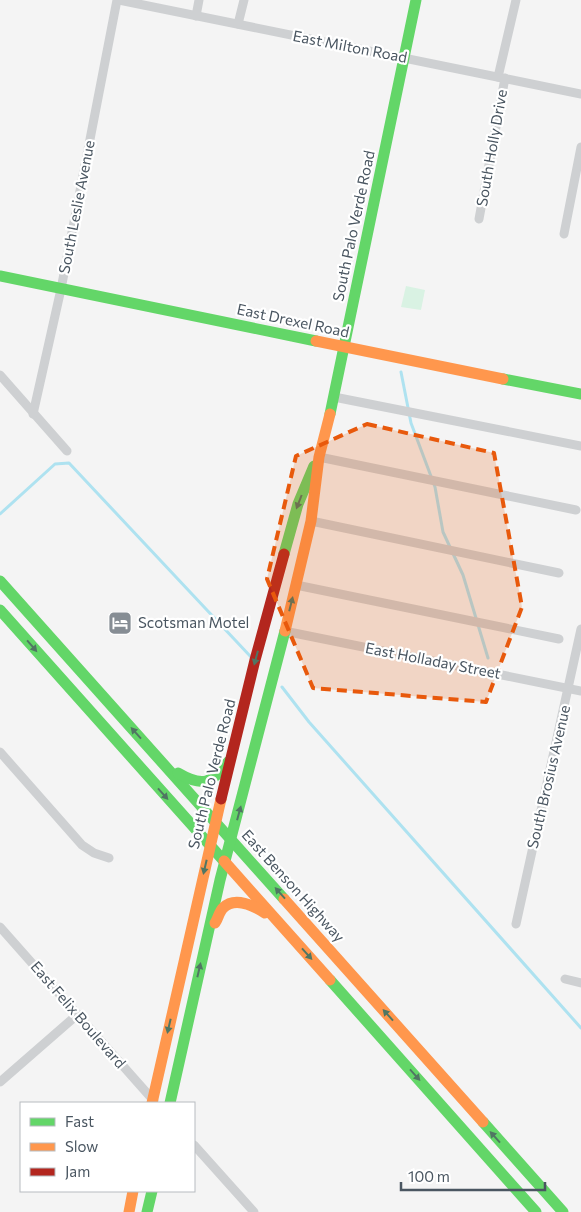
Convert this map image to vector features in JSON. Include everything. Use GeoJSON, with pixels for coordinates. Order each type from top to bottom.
{"type":"FeatureCollection","features":[{"type":"Feature","properties":{"kind":"main road","name":"South Palo Verde Road"},"geometry":{"type":"LineString","coordinates":[[154,1102],[210,846],[255,660],[298,504],[318,457],[334,397],[416,0]]}},
{"type":"Feature","properties":{"kind":"main road","name":"East Drexel Road"},"geometry":{"type":"LineString","coordinates":[[0,276],[581,394]]}},
{"type":"Feature","properties":{"kind":"main road","name":"South Palo Verde Road"},"geometry":{"type":"LineString","coordinates":[[170,1102],[206,940],[311,521],[318,457]]}},
{"type":"Feature","properties":{"kind":"main road","name":"East Benson Highway"},"geometry":{"type":"LineString","coordinates":[[0,581],[563,1212]]}},
{"type":"Feature","properties":{"kind":"main road"},"geometry":{"type":"LineString","coordinates":[[0,610],[536,1212]]}},
{"type":"Feature","properties":{"kind":"main road"},"geometry":{"type":"LineString","coordinates":[[156,755],[190,781],[199,783],[210,782],[222,773],[232,756]]}},
{"type":"Feature","properties":{"kind":"main road"},"geometry":{"type":"LineString","coordinates":[[206,940],[223,908],[235,902],[256,907],[276,919]]}},
{"type":"Feature","properties":{"kind":"main road"},"geometry":{"type":"LineString","coordinates":[[460,1126],[473,1111]]}},
{"type":"Feature","properties":{"kind":"main road"},"geometry":{"type":"LineString","coordinates":[[129,1212],[133,1192]]}},
{"type":"Feature","properties":{"kind":"main road"},"geometry":{"type":"LineString","coordinates":[[147,1212],[152,1192]]}},
{"type":"Feature","properties":{"kind":"street","name":"East Milton Road"},"geometry":{"type":"LineString","coordinates":[[118,0],[137,2],[196,16],[581,94]]}},
{"type":"Feature","properties":{"kind":"street","name":"South Leslie Avenue"},"geometry":{"type":"LineString","coordinates":[[34,414],[61,289],[118,0]]}},
{"type":"Feature","properties":{"kind":"street"},"geometry":{"type":"LineString","coordinates":[[196,16],[199,0]]}},
{"type":"Feature","properties":{"kind":"street"},"geometry":{"type":"LineString","coordinates":[[238,24],[244,0]]}},
{"type":"Feature","properties":{"kind":"street","name":"South Holly Drive"},"geometry":{"type":"LineString","coordinates":[[480,219],[516,0]]}},
{"type":"Feature","properties":{"kind":"street"},"geometry":{"type":"LineString","coordinates":[[564,234],[581,147]]}},
{"type":"Feature","properties":{"kind":"street"},"geometry":{"type":"LineString","coordinates":[[0,375],[67,451]]}},
{"type":"Feature","properties":{"kind":"street"},"geometry":{"type":"LineString","coordinates":[[334,397],[581,446]]}},
{"type":"Feature","properties":{"kind":"street"},"geometry":{"type":"LineString","coordinates":[[318,457],[576,510]]}},
{"type":"Feature","properties":{"kind":"street"},"geometry":{"type":"LineString","coordinates":[[311,521],[559,573]]}},
{"type":"Feature","properties":{"kind":"street"},"geometry":{"type":"LineString","coordinates":[[296,585],[559,639]]}},
{"type":"Feature","properties":{"kind":"street","name":"South Brosius Avenue"},"geometry":{"type":"LineString","coordinates":[[516,924],[581,629]]}},
{"type":"Feature","properties":{"kind":"street","name":"East Holladay Street"},"geometry":{"type":"LineString","coordinates":[[284,631],[581,691]]}},
{"type":"Feature","properties":{"kind":"street"},"geometry":{"type":"LineString","coordinates":[[0,752],[82,844],[94,853],[109,858]]}},
{"type":"Feature","properties":{"kind":"street","name":"East Felix Boulevard"},"geometry":{"type":"LineString","coordinates":[[0,926],[154,1102]]}},
{"type":"Feature","properties":{"kind":"street"},"geometry":{"type":"LineString","coordinates":[[564,979],[581,983]]}},
{"type":"Feature","properties":{"kind":"street"},"geometry":{"type":"LineString","coordinates":[[0,1082],[78,1014]]}},
{"type":"Feature","properties":{"kind":"street"},"geometry":{"type":"LineString","coordinates":[[195,1146],[254,1212]]}},
{"type":"Feature","properties":{"kind":"highlighted area"},"geometry":{"type":"Polygon","coordinates":[[[367,424],[494,453],[522,607],[486,702],[313,688],[267,579],[296,456],[367,424]]]}},
{"type":"Feature","properties":{"kind":"green space"},"geometry":{"type":"Polygon","coordinates":[[[406,286],[425,290],[421,310],[401,307],[406,286]]]}},
{"type":"Feature","properties":{"kind":"waterway"},"geometry":{"type":"LineString","coordinates":[[401,372],[411,423],[435,487],[443,532],[463,575],[488,658]]}},
{"type":"Feature","properties":{"kind":"waterway"},"geometry":{"type":"LineString","coordinates":[[0,514],[55,464],[69,463],[251,657]]}},
{"type":"Feature","properties":{"kind":"waterway"},"geometry":{"type":"LineString","coordinates":[[282,687],[309,722],[581,1028]]}},
{"type":"Feature","properties":{"kind":"traffic: fast"},"geometry":{"type":"LineString","coordinates":[[330,414],[416,0]]}},
{"type":"Feature","properties":{"kind":"traffic: fast"},"geometry":{"type":"LineString","coordinates":[[0,276],[316,341]]}},
{"type":"Feature","properties":{"kind":"traffic: fast"},"geometry":{"type":"LineString","coordinates":[[503,379],[581,394]]}},
{"type":"Feature","properties":{"kind":"traffic: fast"},"geometry":{"type":"LineString","coordinates":[[284,554],[298,504],[314,466]]}},
{"type":"Feature","properties":{"kind":"traffic: fast"},"geometry":{"type":"LineString","coordinates":[[0,581],[284,899]]}},
{"type":"Feature","properties":{"kind":"traffic: fast"},"geometry":{"type":"LineString","coordinates":[[0,610],[224,861]]}},
{"type":"Feature","properties":{"kind":"traffic: fast"},"geometry":{"type":"LineString","coordinates":[[170,1102],[220,880],[285,631]]}},
{"type":"Feature","properties":{"kind":"traffic: fast"},"geometry":{"type":"LineString","coordinates":[[178,773],[194,780],[206,781],[217,775],[228,762]]}},
{"type":"Feature","properties":{"kind":"traffic: fast"},"geometry":{"type":"LineString","coordinates":[[330,980],[536,1212]]}},
{"type":"Feature","properties":{"kind":"traffic: fast"},"geometry":{"type":"LineString","coordinates":[[483,1122],[563,1212]]}},
{"type":"Feature","properties":{"kind":"traffic: fast"},"geometry":{"type":"LineString","coordinates":[[147,1212],[152,1192]]}},
{"type":"Feature","properties":{"kind":"traffic: slow"},"geometry":{"type":"LineString","coordinates":[[316,341],[503,379]]}},
{"type":"Feature","properties":{"kind":"traffic: slow"},"geometry":{"type":"LineString","coordinates":[[285,631],[311,521],[319,457],[330,414]]}},
{"type":"Feature","properties":{"kind":"traffic: slow"},"geometry":{"type":"LineString","coordinates":[[152,1102],[221,799]]}},
{"type":"Feature","properties":{"kind":"traffic: slow"},"geometry":{"type":"LineString","coordinates":[[224,861],[330,980]]}},
{"type":"Feature","properties":{"kind":"traffic: slow"},"geometry":{"type":"LineString","coordinates":[[284,899],[483,1122]]}},
{"type":"Feature","properties":{"kind":"traffic: slow"},"geometry":{"type":"LineString","coordinates":[[215,923],[220,911],[228,904],[244,903],[265,913]]}},
{"type":"Feature","properties":{"kind":"traffic: slow"},"geometry":{"type":"LineString","coordinates":[[129,1212],[133,1192]]}},
{"type":"Feature","properties":{"kind":"traffic: jam"},"geometry":{"type":"LineString","coordinates":[[221,799],[255,660],[284,554]]}},
{"type":"Feature","properties":{"kind":"place","name":"Scotsman Motel"},"geometry":{"type":"Point","coordinates":[120,623]}}]}
